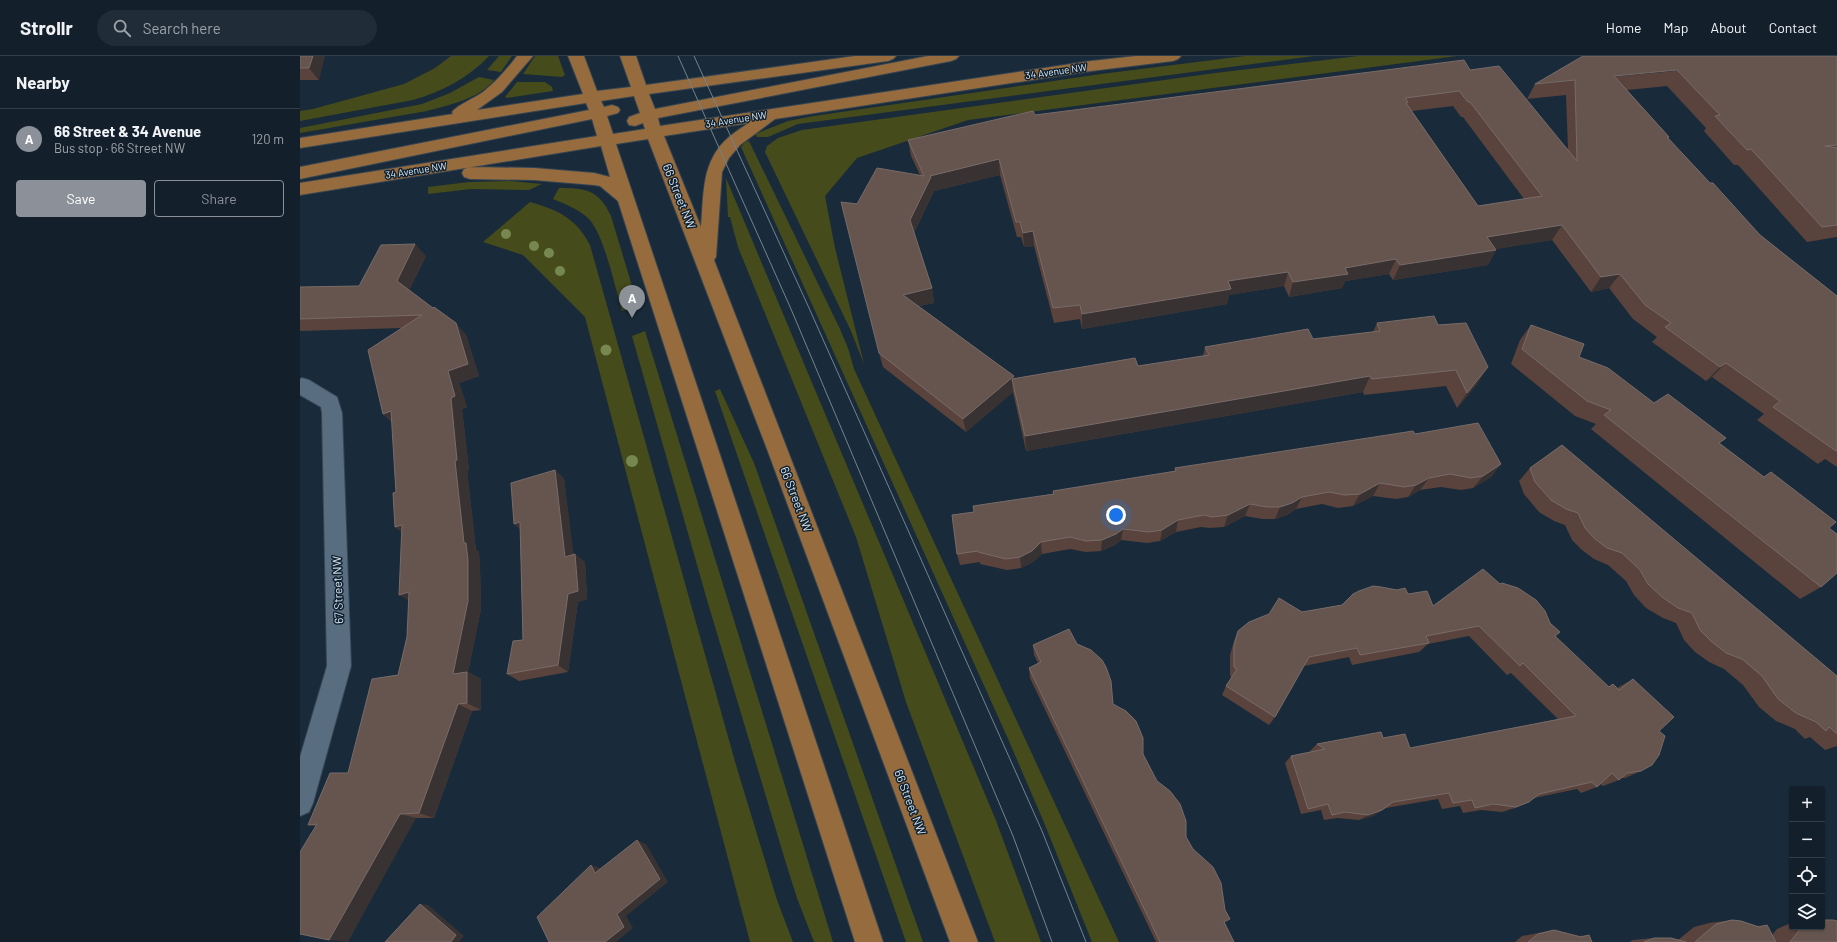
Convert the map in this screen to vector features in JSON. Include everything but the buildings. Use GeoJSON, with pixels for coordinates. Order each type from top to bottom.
{"type":"FeatureCollection","features":[{"type":"Feature","properties":{"kind":"main road"},"geometry":{"type":"LineString","coordinates":[[439,121],[484,100],[508,78],[524,56]]}},
{"type":"Feature","properties":{"kind":"main road"},"geometry":{"type":"LineString","coordinates":[[576,56],[598,113],[624,197],[869,942]]}},
{"type":"Feature","properties":{"kind":"main road","name":"66 Street NW"},"geometry":{"type":"LineString","coordinates":[[628,56],[654,132],[706,262],[964,942]]}},
{"type":"Feature","properties":{"kind":"main road"},"geometry":{"type":"LineString","coordinates":[[300,143],[592,97],[888,56]]}},
{"type":"Feature","properties":{"kind":"main road"},"geometry":{"type":"LineString","coordinates":[[606,139],[638,119],[649,114],[951,56]]}},
{"type":"Feature","properties":{"kind":"main road","name":"34 Avenue NW"},"geometry":{"type":"LineString","coordinates":[[300,189],[606,139],[1091,66],[1173,56]]}},
{"type":"Feature","properties":{"kind":"main road"},"geometry":{"type":"LineString","coordinates":[[300,173],[598,113],[626,105],[636,99],[640,91]]}},
{"type":"Feature","properties":{"kind":"main road"},"geometry":{"type":"LineString","coordinates":[[706,262],[714,172],[722,156],[734,140],[764,119],[777,113]]}},
{"type":"Feature","properties":{"kind":"main road"},"geometry":{"type":"LineString","coordinates":[[369,178],[486,172],[578,177],[605,182],[624,197]]}},
{"type":"Feature","properties":{"kind":"street","name":"67 Street NW"},"geometry":{"type":"LineString","coordinates":[[300,803],[340,666],[332,413],[330,403],[301,386]]}},
{"type":"Feature","properties":{"kind":"green space"},"geometry":{"type":"Polygon","coordinates":[[[451,56],[489,56],[472,71],[454,83],[424,97],[300,121],[300,111],[313,109],[404,84],[435,68],[451,56]]]}},
{"type":"Feature","properties":{"kind":"green space"},"geometry":{"type":"Polygon","coordinates":[[[499,56],[512,56],[501,72],[487,70],[499,56]]]}},
{"type":"Feature","properties":{"kind":"green space"},"geometry":{"type":"Polygon","coordinates":[[[535,56],[558,56],[565,75],[562,77],[523,74],[535,56]]]}},
{"type":"Feature","properties":{"kind":"green space"},"geometry":{"type":"Polygon","coordinates":[[[1245,56],[1314,56],[798,124],[768,137],[757,137],[755,134],[788,121],[814,116],[1101,74],[1245,56]]]}},
{"type":"Feature","properties":{"kind":"green space"},"geometry":{"type":"Polygon","coordinates":[[[1359,56],[1457,56],[968,120],[857,158],[825,196],[835,248],[864,364],[851,331],[765,152],[767,146],[778,138],[802,130],[1215,73],[1359,56]]]}},
{"type":"Feature","properties":{"kind":"green space"},"geometry":{"type":"Polygon","coordinates":[[[479,77],[494,80],[488,87],[472,97],[454,104],[427,111],[300,133],[300,128],[422,104],[450,93],[479,77]]]}},
{"type":"Feature","properties":{"kind":"green space"},"geometry":{"type":"Polygon","coordinates":[[[517,82],[545,82],[552,87],[553,91],[507,98],[505,97],[517,82]]]}},
{"type":"Feature","properties":{"kind":"green space"},"geometry":{"type":"Polygon","coordinates":[[[749,141],[840,329],[848,348],[854,369],[1119,942],[1092,942],[1043,820],[1005,732],[741,147],[745,142],[749,141]]]}},
{"type":"Feature","properties":{"kind":"green space"},"geometry":{"type":"Polygon","coordinates":[[[726,178],[995,818],[1041,942],[995,942],[906,702],[856,537],[738,247],[730,217],[728,217],[726,178]]]}},
{"type":"Feature","properties":{"kind":"green space"},"geometry":{"type":"Polygon","coordinates":[[[511,181],[542,184],[529,190],[471,189],[428,194],[428,187],[469,182],[511,181]]]}},
{"type":"Feature","properties":{"kind":"green space"},"geometry":{"type":"Polygon","coordinates":[[[559,188],[577,189],[591,192],[602,201],[611,216],[638,306],[622,311],[605,251],[595,228],[590,220],[582,213],[553,199],[559,188]]]}},
{"type":"Feature","properties":{"kind":"green space"},"geometry":{"type":"Polygon","coordinates":[[[530,202],[549,208],[565,216],[579,228],[590,245],[736,765],[777,900],[793,942],[750,942],[585,317],[523,255],[483,242],[530,202]]]}},
{"type":"Feature","properties":{"kind":"green space"},"geometry":{"type":"Polygon","coordinates":[[[645,331],[833,942],[814,942],[797,898],[785,860],[707,600],[632,336],[645,331]]]}},
{"type":"Feature","properties":{"kind":"green space"},"geometry":{"type":"Polygon","coordinates":[[[720,389],[754,463],[923,942],[906,942],[715,391],[720,389]]]}},
{"type":"Feature","properties":{"kind":"tram line"},"geometry":{"type":"LineString","coordinates":[[678,56],[791,309],[1013,836],[1052,942]]}},
{"type":"Feature","properties":{"kind":"tram line"},"geometry":{"type":"LineString","coordinates":[[694,56],[809,308],[1042,831],[1086,942]]}},
{"type":"Feature","properties":{"kind":"place","name":"66 Street & 34 Avenue"},"geometry":{"type":"Point","coordinates":[632,318]}}]}
